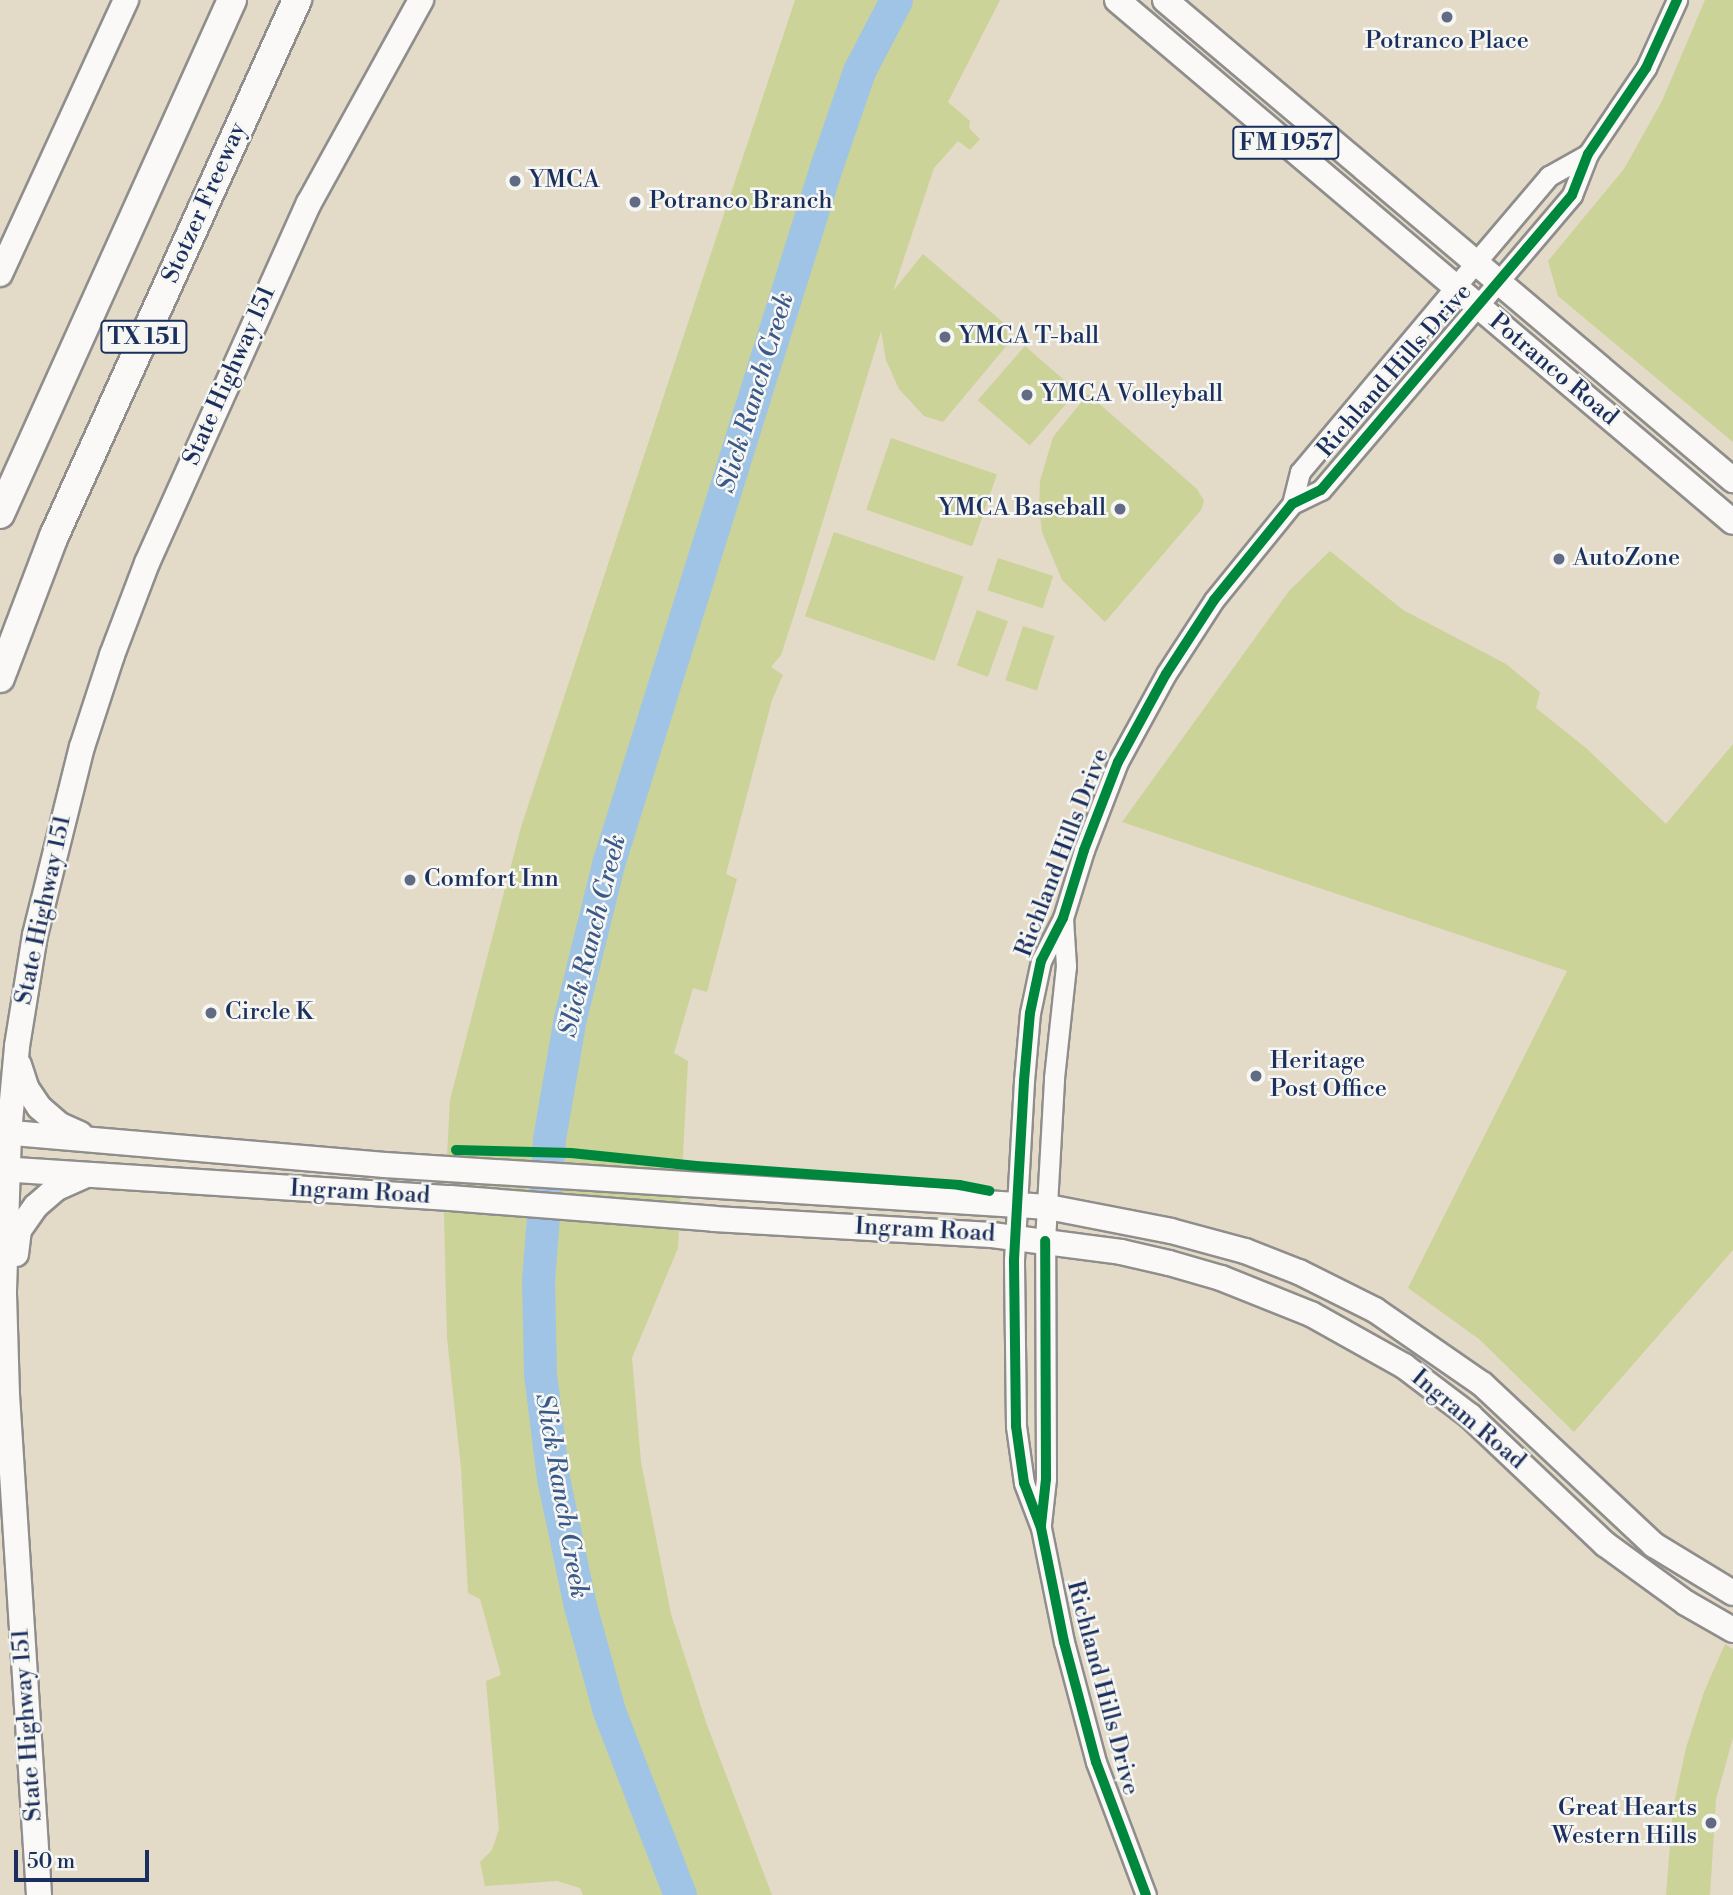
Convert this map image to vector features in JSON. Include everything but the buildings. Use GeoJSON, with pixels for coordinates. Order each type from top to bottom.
{"type":"FeatureCollection","features":[{"type":"Feature","properties":{"kind":"highway","name":"TX 151"},"geometry":{"type":"LineString","coordinates":[[0,514],[232,0]]}},
{"type":"Feature","properties":{"kind":"highway","name":"Stotzer Freeway"},"geometry":{"type":"LineString","coordinates":[[0,678],[54,536],[297,0]]}},
{"type":"Feature","properties":{"kind":"main road"},"geometry":{"type":"LineString","coordinates":[[0,274],[126,0]]}},
{"type":"Feature","properties":{"kind":"main road","name":"State Highway 151"},"geometry":{"type":"LineString","coordinates":[[39,1895],[2,1288],[5,1133],[33,945],[66,804],[102,685],[135,593],[172,503],[309,203],[421,0]]}},
{"type":"Feature","properties":{"kind":"main road","name":"Potranco Road"},"geometry":{"type":"LineString","coordinates":[[1118,0],[1733,522]]}},
{"type":"Feature","properties":{"kind":"main road","name":"Potranco Road"},"geometry":{"type":"LineString","coordinates":[[1165,0],[1733,480]]}},
{"type":"Feature","properties":{"kind":"main road"},"geometry":{"type":"LineString","coordinates":[[0,1072],[17,1046]]}},
{"type":"Feature","properties":{"kind":"main road"},"geometry":{"type":"LineString","coordinates":[[17,1046],[22,1077],[39,1107],[60,1125],[100,1142]]}},
{"type":"Feature","properties":{"kind":"main road","name":"Ingram Road"},"geometry":{"type":"LineString","coordinates":[[5,1133],[623,1182],[1048,1206],[1171,1231],[1245,1251],[1326,1285],[1375,1310],[1482,1384],[1654,1545],[1733,1593]]}},
{"type":"Feature","properties":{"kind":"main road","name":"Ingram Road"},"geometry":{"type":"LineString","coordinates":[[4,1169],[450,1198],[714,1219],[1016,1237],[1121,1252],[1195,1270],[1311,1314],[1373,1348],[1444,1394],[1632,1565],[1686,1603],[1733,1630]]}},
{"type":"Feature","properties":{"kind":"main road"},"geometry":{"type":"LineString","coordinates":[[2,1288],[16,1281],[16,1238],[30,1213],[57,1188],[89,1174]]}},
{"type":"Feature","properties":{"kind":"main road"},"geometry":{"type":"LineString","coordinates":[[714,1219],[717,1188]]}},
{"type":"Feature","properties":{"kind":"main road"},"geometry":{"type":"LineString","coordinates":[[1311,1314],[1326,1285]]}},
{"type":"Feature","properties":{"kind":"main road"},"geometry":{"type":"LineString","coordinates":[[1581,1521],[1602,1498]]}},
{"type":"Feature","properties":{"kind":"street","name":"Richland Hills Drive"},"geometry":{"type":"LineString","coordinates":[[1292,504],[1321,490],[1572,195],[1588,154],[1641,78],[1677,0]]}},
{"type":"Feature","properties":{"kind":"street","name":"Richland Hills Drive"},"geometry":{"type":"LineString","coordinates":[[1146,1895],[1096,1762],[1064,1642],[1041,1528],[1024,1483],[1016,1426],[1016,1237],[1030,1013],[1041,961],[1063,918],[1084,850],[1118,762],[1166,674],[1214,600],[1292,504],[1300,472],[1549,176],[1588,154]]}},
{"type":"Feature","properties":{"kind":"street","name":"Richland Hills Drive"},"geometry":{"type":"LineString","coordinates":[[1041,1528],[1046,1479],[1045,1241],[1054,1077],[1066,966],[1063,918]]}},
{"type":"Feature","properties":{"kind":"green space"},"geometry":{"type":"Polygon","coordinates":[[[795,0],[1000,0],[948,102],[970,121],[969,128],[980,139],[970,150],[958,141],[934,168],[893,291],[923,254],[1006,325],[1008,344],[943,422],[924,416],[899,389],[886,360],[881,331],[781,655],[771,667],[783,675],[772,700],[726,874],[737,879],[707,992],[693,988],[674,1053],[688,1061],[678,1248],[632,1358],[641,1462],[671,1614],[707,1725],[772,1895],[583,1895],[580,1888],[557,1881],[485,1886],[480,1862],[492,1850],[499,1829],[486,1681],[501,1675],[480,1599],[468,1593],[461,1468],[447,1338],[444,1214],[450,1100],[521,827],[795,0]]]}},
{"type":"Feature","properties":{"kind":"green space"},"geometry":{"type":"Polygon","coordinates":[[[1705,0],[1733,0],[1733,442],[1558,296],[1548,261],[1624,169],[1662,101],[1705,0]]]}},
{"type":"Feature","properties":{"kind":"green space","name":"YMCA Volleyball"},"geometry":{"type":"Polygon","coordinates":[[[1025,346],[1077,391],[1030,446],[978,400],[1025,346]]]}},
{"type":"Feature","properties":{"kind":"green space","name":"YMCA Baseball"},"geometry":{"type":"Polygon","coordinates":[[[1088,394],[1197,489],[1204,501],[1201,510],[1105,622],[1062,580],[1042,532],[1039,508],[1040,481],[1053,437],[1088,394]]]}},
{"type":"Feature","properties":{"kind":"green space"},"geometry":{"type":"Polygon","coordinates":[[[891,438],[997,474],[972,546],[866,510],[891,438]]]}},
{"type":"Feature","properties":{"kind":"green space"},"geometry":{"type":"Polygon","coordinates":[[[834,532],[964,577],[935,661],[805,616],[834,532]]]}},
{"type":"Feature","properties":{"kind":"green space"},"geometry":{"type":"Polygon","coordinates":[[[1330,551],[1403,610],[1506,664],[1540,692],[1536,708],[1586,748],[1666,824],[1733,744],[1733,1250],[1574,1432],[1479,1339],[1408,1288],[1567,971],[1122,822],[1289,591],[1330,551]]]}},
{"type":"Feature","properties":{"kind":"green space"},"geometry":{"type":"Polygon","coordinates":[[[998,558],[1053,576],[1043,608],[987,590],[998,558]]]}},
{"type":"Feature","properties":{"kind":"green space"},"geometry":{"type":"Polygon","coordinates":[[[977,610],[1008,621],[988,677],[957,665],[977,610]]]}},
{"type":"Feature","properties":{"kind":"green space"},"geometry":{"type":"Polygon","coordinates":[[[1023,626],[1054,636],[1037,690],[1005,680],[1023,626]]]}},
{"type":"Feature","properties":{"kind":"green space","name":"Great Hearts Western Hills"},"geometry":{"type":"Polygon","coordinates":[[[1725,1644],[1733,1649],[1733,1738],[1716,1799],[1710,1895],[1666,1895],[1673,1808],[1686,1748],[1704,1692],[1725,1644]]]}},
{"type":"Feature","properties":{"kind":"waterway","name":"Slick Ranch Creek"},"geometry":{"type":"LineString","coordinates":[[680,1895],[609,1711],[580,1606],[553,1478],[540,1373],[538,1280],[549,1139],[570,1018],[608,864],[827,164],[859,71],[896,0]]}},
{"type":"Feature","properties":{"kind":"cycle path"},"geometry":{"type":"LineString","coordinates":[[1146,1895],[1096,1762],[1064,1642],[1041,1528],[1024,1483],[1016,1426],[1014,1260],[1030,1013],[1041,961],[1063,918],[1084,850],[1118,762],[1166,674],[1214,600],[1292,504],[1321,490],[1572,195],[1588,154],[1646,68],[1677,0]]}},
{"type":"Feature","properties":{"kind":"cycle path"},"geometry":{"type":"LineString","coordinates":[[456,1150],[571,1153],[696,1166],[959,1185],[989,1191]]}},
{"type":"Feature","properties":{"kind":"cycle path"},"geometry":{"type":"LineString","coordinates":[[1041,1525],[1046,1479],[1045,1241]]}},
{"type":"Feature","properties":{"kind":"place","name":"Potranco Place"},"geometry":{"type":"Point","coordinates":[1447,17]}},
{"type":"Feature","properties":{"kind":"place","name":"YMCA"},"geometry":{"type":"Point","coordinates":[515,181]}},
{"type":"Feature","properties":{"kind":"place","name":"Potranco Branch"},"geometry":{"type":"Point","coordinates":[635,202]}},
{"type":"Feature","properties":{"kind":"place","name":"YMCA T-ball"},"geometry":{"type":"Point","coordinates":[945,337]}},
{"type":"Feature","properties":{"kind":"place","name":"YMCA Volleyball"},"geometry":{"type":"Point","coordinates":[1027,395]}},
{"type":"Feature","properties":{"kind":"place","name":"YMCA Baseball"},"geometry":{"type":"Point","coordinates":[1120,509]}},
{"type":"Feature","properties":{"kind":"place","name":"AutoZone"},"geometry":{"type":"Point","coordinates":[1559,559]}},
{"type":"Feature","properties":{"kind":"place","name":"Comfort Inn"},"geometry":{"type":"Point","coordinates":[410,880]}},
{"type":"Feature","properties":{"kind":"place","name":"Circle K"},"geometry":{"type":"Point","coordinates":[211,1013]}},
{"type":"Feature","properties":{"kind":"place","name":"Heritage Post Office"},"geometry":{"type":"Point","coordinates":[1256,1076]}},
{"type":"Feature","properties":{"kind":"place","name":"Great Hearts Western Hills"},"geometry":{"type":"Point","coordinates":[1711,1823]}}]}
